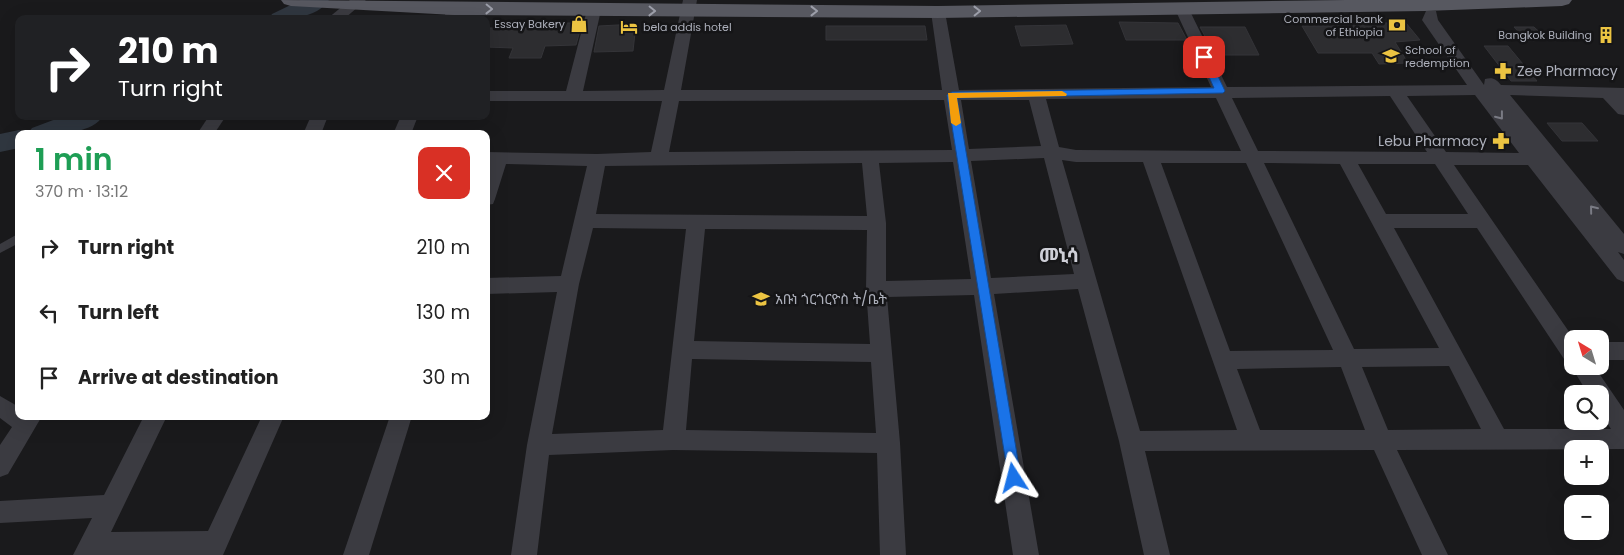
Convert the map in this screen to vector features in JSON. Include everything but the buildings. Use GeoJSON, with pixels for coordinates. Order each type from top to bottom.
{"type":"FeatureCollection","features":[{"type":"Feature","properties":{"kind":"main road"},"geometry":{"type":"LineString","coordinates":[[291,0],[357,2],[452,14],[688,6],[938,12],[1181,7],[1426,6],[1562,0]]}},
{"type":"Feature","properties":{"kind":"street"},"geometry":{"type":"LineString","coordinates":[[339,15],[357,2]]}},
{"type":"Feature","properties":{"kind":"street"},"geometry":{"type":"LineString","coordinates":[[659,158],[688,6]]}},
{"type":"Feature","properties":{"kind":"street"},"geometry":{"type":"LineString","coordinates":[[1426,6],[1440,20],[1497,90],[1620,253],[1624,274]]}},
{"type":"Feature","properties":{"kind":"street"},"geometry":{"type":"LineString","coordinates":[[1426,6],[1430,20],[1479,90],[1534,159],[1620,253]]}},
{"type":"Feature","properties":{"kind":"street"},"geometry":{"type":"LineString","coordinates":[[1181,7],[1250,158],[1348,358],[1381,441],[1435,555]]}},
{"type":"Feature","properties":{"kind":"street"},"geometry":{"type":"LineString","coordinates":[[573,96],[594,10]]}},
{"type":"Feature","properties":{"kind":"street"},"geometry":{"type":"LineString","coordinates":[[938,12],[1026,555]]}},
{"type":"Feature","properties":{"kind":"street"},"geometry":{"type":"LineString","coordinates":[[490,96],[952,95],[1220,91],[1497,90],[1616,93],[1624,110]]}},
{"type":"Feature","properties":{"kind":"street"},"geometry":{"type":"LineString","coordinates":[[1395,91],[1564,340]]}},
{"type":"Feature","properties":{"kind":"street"},"geometry":{"type":"LineString","coordinates":[[1036,94],[1086,281],[1132,441],[1157,555]]}},
{"type":"Feature","properties":{"kind":"street"},"geometry":{"type":"LineString","coordinates":[[207,130],[215,120]]}},
{"type":"Feature","properties":{"kind":"street"},"geometry":{"type":"LineString","coordinates":[[490,176],[493,158],[597,160],[659,158],[870,158],[1052,152],[1070,156],[1534,159]]}},
{"type":"Feature","properties":{"kind":"street"},"geometry":{"type":"LineString","coordinates":[[1150,157],[1252,441]]}},
{"type":"Feature","properties":{"kind":"street"},"geometry":{"type":"LineString","coordinates":[[870,158],[878,223],[876,288],[888,443],[893,555]]}},
{"type":"Feature","properties":{"kind":"street"},"geometry":{"type":"LineString","coordinates":[[1346,159],[1455,357],[1498,440]]}},
{"type":"Feature","properties":{"kind":"street"},"geometry":{"type":"LineString","coordinates":[[524,555],[539,445],[569,284],[585,222],[597,160]]}},
{"type":"Feature","properties":{"kind":"street"},"geometry":{"type":"LineString","coordinates":[[1380,221],[1483,222]]}},
{"type":"Feature","properties":{"kind":"street"},"geometry":{"type":"LineString","coordinates":[[585,222],[878,223]]}},
{"type":"Feature","properties":{"kind":"street"},"geometry":{"type":"LineString","coordinates":[[673,440],[696,223]]}},
{"type":"Feature","properties":{"kind":"street"},"geometry":{"type":"LineString","coordinates":[[876,288],[982,286],[1086,281]]}},
{"type":"Feature","properties":{"kind":"street"},"geometry":{"type":"LineString","coordinates":[[490,286],[569,284]]}},
{"type":"Feature","properties":{"kind":"street"},"geometry":{"type":"LineString","coordinates":[[683,350],[880,353]]}},
{"type":"Feature","properties":{"kind":"street"},"geometry":{"type":"LineString","coordinates":[[1609,351],[1624,351]]}},
{"type":"Feature","properties":{"kind":"street"},"geometry":{"type":"LineString","coordinates":[[1223,360],[1455,357]]}},
{"type":"Feature","properties":{"kind":"street"},"geometry":{"type":"LineString","coordinates":[[1588,375],[1624,429]]}},
{"type":"Feature","properties":{"kind":"street"},"geometry":{"type":"LineString","coordinates":[[0,406],[15,413]]}},
{"type":"Feature","properties":{"kind":"street"},"geometry":{"type":"LineString","coordinates":[[0,466],[29,420]]}},
{"type":"Feature","properties":{"kind":"street"},"geometry":{"type":"LineString","coordinates":[[154,420],[88,550],[212,549],[271,420]]}},
{"type":"Feature","properties":{"kind":"street"},"geometry":{"type":"LineString","coordinates":[[356,555],[399,420]]}},
{"type":"Feature","properties":{"kind":"street"},"geometry":{"type":"LineString","coordinates":[[1132,441],[1624,439]]}},
{"type":"Feature","properties":{"kind":"street"},"geometry":{"type":"LineString","coordinates":[[539,445],[673,440],[888,443]]}},
{"type":"Feature","properties":{"kind":"street"},"geometry":{"type":"LineString","coordinates":[[0,512],[110,506]]}},
{"type":"Feature","properties":{"kind":"lane"},"geometry":{"type":"LineString","coordinates":[[0,249],[15,240]]}},
{"type":"Feature","properties":{"kind":"waterway"},"geometry":{"type":"LineString","coordinates":[[288,15],[318,0]]}},
{"type":"Feature","properties":{"kind":"waterway"},"geometry":{"type":"LineString","coordinates":[[52,130],[79,120]]}},
{"type":"Feature","properties":{"kind":"waterway"},"geometry":{"type":"LineString","coordinates":[[0,143],[15,140]]}},
{"type":"Feature","properties":{"kind":"slow traffic"},"geometry":{"type":"LineString","coordinates":[[956,123],[952,95],[1062,94]]}},
{"type":"Feature","properties":{"kind":"place","name":"Essay Bakery"},"geometry":{"type":"Point","coordinates":[579,24]}},
{"type":"Feature","properties":{"kind":"place","name":"Commercial bank of Ethiopia"},"geometry":{"type":"Point","coordinates":[1397,25]}},
{"type":"Feature","properties":{"kind":"place","name":"bela addis hotel"},"geometry":{"type":"Point","coordinates":[629,27]}},
{"type":"Feature","properties":{"kind":"place","name":"Bangkok Building"},"geometry":{"type":"Point","coordinates":[1606,35]}},
{"type":"Feature","properties":{"kind":"place","name":"School of redemption"},"geometry":{"type":"Point","coordinates":[1391,56]}},
{"type":"Feature","properties":{"kind":"place","name":"Zee Pharmacy"},"geometry":{"type":"Point","coordinates":[1503,71]}},
{"type":"Feature","properties":{"kind":"place","name":"Lebu Pharmacy"},"geometry":{"type":"Point","coordinates":[1501,141]}},
{"type":"Feature","properties":{"kind":"place","name":"አቡነ ጎርጎርዮስ ት/ቤት"},"geometry":{"type":"Point","coordinates":[761,299]}},
{"type":"Feature","properties":{"kind":"district","name":"መኒሳ"},"geometry":{"type":"Point","coordinates":[1059,255]}},
{"type":"Feature","properties":{"kind":"route"},"geometry":{"type":"LineString","coordinates":[[1014,478],[952,95],[1220,91],[1204,57]]}}]}
